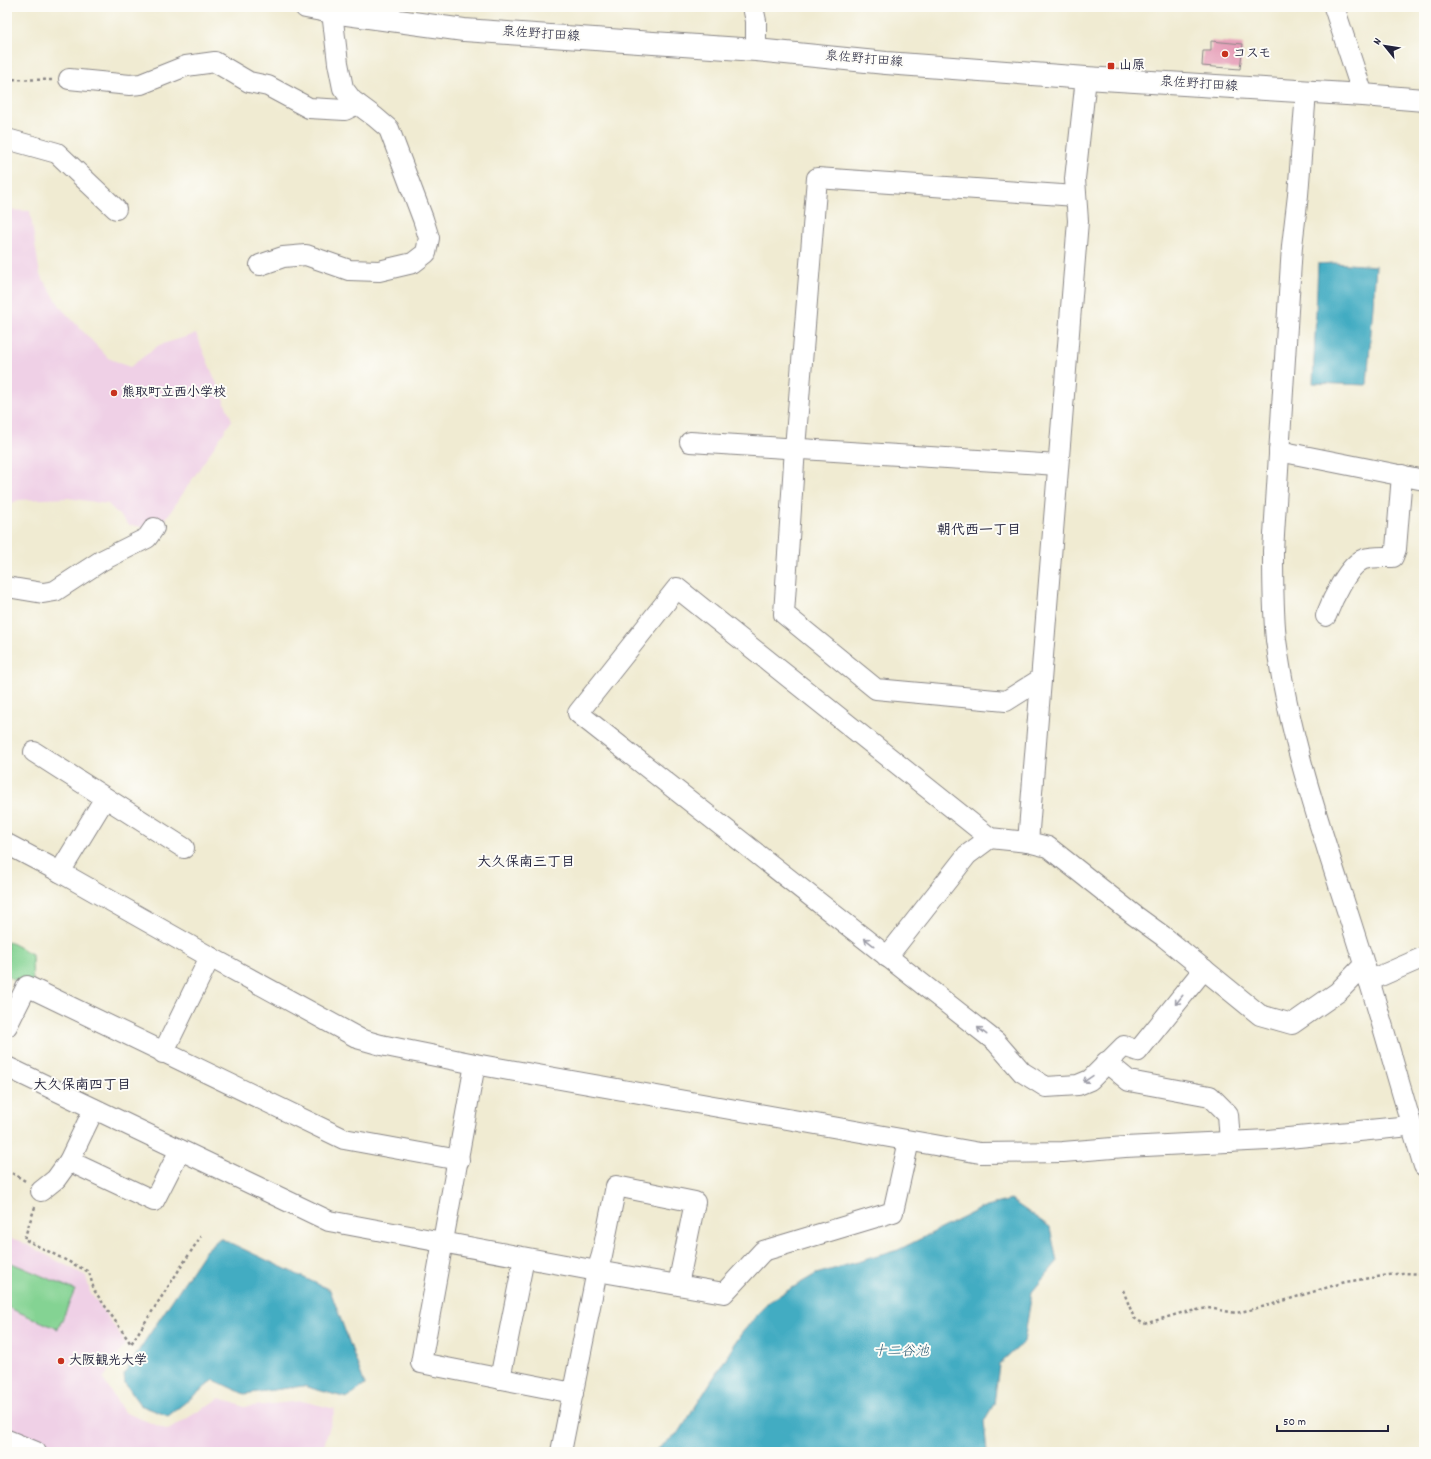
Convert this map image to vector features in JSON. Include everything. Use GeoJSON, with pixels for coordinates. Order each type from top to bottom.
{"type":"FeatureCollection","features":[{"type":"Feature","properties":{"kind":"main road","name":"泉佐野打田線"},"geometry":{"type":"LineString","coordinates":[[306,7],[332,12],[464,30],[756,50],[886,63],[1086,78],[1424,100]]}},
{"type":"Feature","properties":{"kind":"street"},"geometry":{"type":"LineString","coordinates":[[753,7],[756,21],[756,50]]}},
{"type":"Feature","properties":{"kind":"street"},"geometry":{"type":"LineString","coordinates":[[1334,7],[1363,95]]}},
{"type":"Feature","properties":{"kind":"street"},"geometry":{"type":"LineString","coordinates":[[260,264],[283,256],[306,255],[349,270],[379,271],[413,263],[426,253],[429,238],[388,129],[352,100],[342,88],[332,12]]}},
{"type":"Feature","properties":{"kind":"street"},"geometry":{"type":"LineString","coordinates":[[69,79],[130,85],[141,84],[186,66],[215,62],[249,82],[268,86],[309,108],[345,110],[357,104]]}},
{"type":"Feature","properties":{"kind":"street"},"geometry":{"type":"LineString","coordinates":[[1028,842],[1078,221],[1075,179],[1086,78]]}},
{"type":"Feature","properties":{"kind":"street"},"geometry":{"type":"LineString","coordinates":[[1306,92],[1298,195],[1292,246],[1273,550],[1273,600],[1276,640],[1296,743],[1424,1166]]}},
{"type":"Feature","properties":{"kind":"street"},"geometry":{"type":"LineString","coordinates":[[7,139],[57,152],[116,209]]}},
{"type":"Feature","properties":{"kind":"street"},"geometry":{"type":"LineString","coordinates":[[1041,679],[1006,701],[876,689],[784,614],[795,448],[817,178],[1076,196]]}},
{"type":"Feature","properties":{"kind":"street"},"geometry":{"type":"LineString","coordinates":[[690,442],[1058,465]]}},
{"type":"Feature","properties":{"kind":"street"},"geometry":{"type":"LineString","coordinates":[[1279,451],[1424,480]]}},
{"type":"Feature","properties":{"kind":"street"},"geometry":{"type":"LineString","coordinates":[[1326,616],[1330,603],[1354,565],[1365,559],[1393,556],[1396,549],[1402,475]]}},
{"type":"Feature","properties":{"kind":"street"},"geometry":{"type":"LineString","coordinates":[[7,587],[43,592],[55,591],[102,561],[147,538],[154,528]]}},
{"type":"Feature","properties":{"kind":"street"},"geometry":{"type":"LineString","coordinates":[[1204,970],[1138,1051],[1124,1046],[1106,1062],[1090,1080],[1078,1086],[1046,1087],[1022,1072],[996,1042],[578,712],[677,588],[990,838],[1028,842],[1048,847],[1163,936],[1260,1014],[1292,1024],[1366,973],[1424,957]]}},
{"type":"Feature","properties":{"kind":"street"},"geometry":{"type":"LineString","coordinates":[[34,752],[184,848]]}},
{"type":"Feature","properties":{"kind":"street"},"geometry":{"type":"LineString","coordinates":[[60,872],[105,798]]}},
{"type":"Feature","properties":{"kind":"street"},"geometry":{"type":"LineString","coordinates":[[887,957],[967,855],[990,838]]}},
{"type":"Feature","properties":{"kind":"street"},"geometry":{"type":"LineString","coordinates":[[7,844],[360,1039],[381,1045],[475,1064],[980,1154],[1063,1152],[1268,1140],[1393,1128],[1410,1123]]}},
{"type":"Feature","properties":{"kind":"street"},"geometry":{"type":"LineString","coordinates":[[163,1053],[210,957]]}},
{"type":"Feature","properties":{"kind":"street"},"geometry":{"type":"LineString","coordinates":[[7,1026],[26,986],[344,1139],[459,1160]]}},
{"type":"Feature","properties":{"kind":"street"},"geometry":{"type":"LineString","coordinates":[[1106,1062],[1129,1081],[1210,1096],[1228,1114],[1230,1142]]}},
{"type":"Feature","properties":{"kind":"street"},"geometry":{"type":"LineString","coordinates":[[475,1064],[459,1160],[421,1363],[573,1393]]}},
{"type":"Feature","properties":{"kind":"street"},"geometry":{"type":"LineString","coordinates":[[7,1067],[329,1221],[524,1258],[724,1293],[763,1251],[893,1212],[909,1141]]}},
{"type":"Feature","properties":{"kind":"street"},"geometry":{"type":"LineString","coordinates":[[41,1191],[56,1179],[69,1161],[94,1109]]}},
{"type":"Feature","properties":{"kind":"street"},"geometry":{"type":"LineString","coordinates":[[69,1161],[154,1201],[180,1150]]}},
{"type":"Feature","properties":{"kind":"street"},"geometry":{"type":"LineString","coordinates":[[561,1452],[596,1271],[602,1255],[616,1186],[695,1202],[678,1285]]}},
{"type":"Feature","properties":{"kind":"street"},"geometry":{"type":"LineString","coordinates":[[500,1379],[524,1258]]}},
{"type":"Feature","properties":{"kind":"street"},"geometry":{"type":"LineString","coordinates":[[7,1440],[36,1452]]}},
{"type":"Feature","properties":{"kind":"path"},"geometry":{"type":"LineString","coordinates":[[7,79],[69,79]]}},
{"type":"Feature","properties":{"kind":"path"},"geometry":{"type":"LineString","coordinates":[[7,1170],[41,1191],[24,1240],[89,1272],[94,1290],[131,1344],[201,1236]]}},
{"type":"Feature","properties":{"kind":"path"},"geometry":{"type":"LineString","coordinates":[[1123,1290],[1134,1318],[1144,1324],[1181,1313],[1208,1308],[1236,1313],[1270,1305],[1345,1282],[1402,1274],[1424,1274]]}},
{"type":"Feature","properties":{"kind":"shaded area","name":"熊取町立西小学校"},"geometry":{"type":"Polygon","coordinates":[[[7,210],[30,211],[40,275],[62,309],[108,358],[130,367],[159,345],[196,334],[232,420],[163,523],[154,528],[129,525],[108,504],[68,498],[19,500],[7,505],[7,210]]]}},
{"type":"Feature","properties":{"kind":"shaded area","name":"大阪観光大学"},"geometry":{"type":"Polygon","coordinates":[[[7,1237],[20,1241],[86,1276],[90,1292],[126,1343],[103,1379],[124,1412],[168,1430],[220,1398],[244,1407],[302,1401],[335,1409],[322,1452],[7,1452],[7,1237]]]}},
{"type":"Feature","properties":{"kind":"green space"},"geometry":{"type":"Polygon","coordinates":[[[7,941],[32,954],[33,989],[7,976],[7,941]]]}},
{"type":"Feature","properties":{"kind":"green space"},"geometry":{"type":"Polygon","coordinates":[[[7,1261],[75,1290],[58,1329],[7,1307],[7,1261]]]}},
{"type":"Feature","properties":{"kind":"water"},"geometry":{"type":"Polygon","coordinates":[[[1334,263],[1376,266],[1367,385],[1313,383],[1318,264],[1334,263]]]}},
{"type":"Feature","properties":{"kind":"water","name":"十二谷池"},"geometry":{"type":"Polygon","coordinates":[[[1011,1200],[1050,1227],[1057,1262],[1032,1292],[1024,1342],[999,1365],[994,1404],[984,1421],[987,1452],[654,1452],[680,1431],[741,1334],[768,1302],[816,1274],[898,1250],[986,1206],[1011,1200]]]}},
{"type":"Feature","properties":{"kind":"water"},"geometry":{"type":"Polygon","coordinates":[[[220,1238],[330,1290],[365,1385],[347,1398],[303,1386],[244,1394],[214,1380],[168,1416],[140,1405],[125,1383],[124,1375],[205,1251],[220,1238]]]}},
{"type":"Feature","properties":{"kind":"building"},"geometry":{"type":"Polygon","coordinates":[[[1211,41],[1243,44],[1240,69],[1202,66],[1203,51],[1211,51],[1211,41]]]}},
{"type":"Feature","properties":{"kind":"place","name":"コスモ"},"geometry":{"type":"Point","coordinates":[1225,54]}},
{"type":"Feature","properties":{"kind":"place","name":"山原"},"geometry":{"type":"Point","coordinates":[1111,66]}},
{"type":"Feature","properties":{"kind":"place","name":"熊取町立西小学校"},"geometry":{"type":"Point","coordinates":[114,393]}},
{"type":"Feature","properties":{"kind":"place","name":"大阪観光大学"},"geometry":{"type":"Point","coordinates":[61,1361]}},
{"type":"Feature","properties":{"kind":"district","name":"朝代西一丁目"},"geometry":{"type":"Point","coordinates":[979,531]}},
{"type":"Feature","properties":{"kind":"district","name":"大久保南三丁目"},"geometry":{"type":"Point","coordinates":[526,863]}},
{"type":"Feature","properties":{"kind":"district","name":"大久保南四丁目"},"geometry":{"type":"Point","coordinates":[82,1086]}}]}
